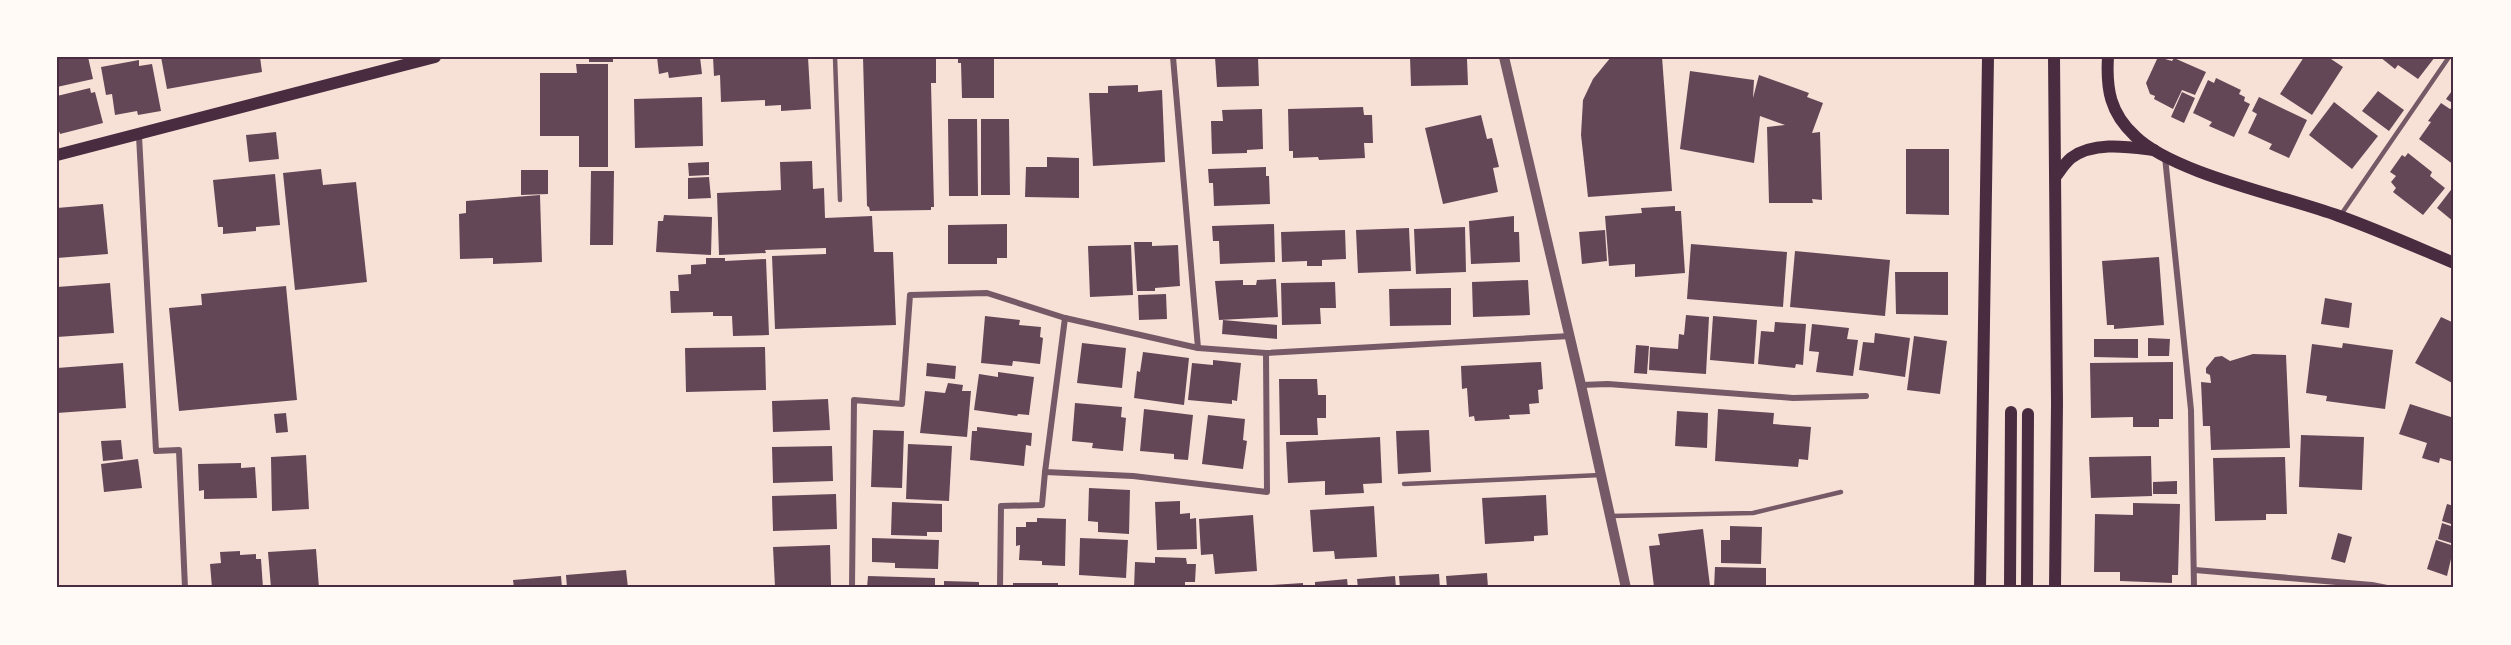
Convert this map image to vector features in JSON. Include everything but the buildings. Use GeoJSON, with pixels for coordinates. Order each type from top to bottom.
{"type":"FeatureCollection","features":[{"type":"Feature","properties":{"kind":"main road"},"geometry":{"type":"LineString","coordinates":[[57,155],[139,136],[435,57]]}},
{"type":"Feature","properties":{"kind":"main road"},"geometry":{"type":"LineString","coordinates":[[1980,588],[1989,57]]}},
{"type":"Feature","properties":{"kind":"main road"},"geometry":{"type":"LineString","coordinates":[[2054,57],[2057,414],[2055,588]]}},
{"type":"Feature","properties":{"kind":"main road"},"geometry":{"type":"LineString","coordinates":[[2108,57],[2106,82],[2110,101],[2135,136],[2160,153],[2202,172],[2340,216],[2454,263]]}},
{"type":"Feature","properties":{"kind":"main road"},"geometry":{"type":"LineString","coordinates":[[2056,176],[2071,158],[2087,151],[2115,146],[2160,153]]}},
{"type":"Feature","properties":{"kind":"main road"},"geometry":{"type":"LineString","coordinates":[[2010,588],[2011,412]]}},
{"type":"Feature","properties":{"kind":"main road"},"geometry":{"type":"LineString","coordinates":[[2027,588],[2028,414]]}},
{"type":"Feature","properties":{"kind":"street"},"geometry":{"type":"LineString","coordinates":[[1173,57],[1198,348]]}},
{"type":"Feature","properties":{"kind":"street"},"geometry":{"type":"LineString","coordinates":[[1504,57],[1570,336],[1626,588]]}},
{"type":"Feature","properties":{"kind":"street"},"geometry":{"type":"LineString","coordinates":[[139,136],[156,451],[179,450],[185,588]]}},
{"type":"Feature","properties":{"kind":"street"},"geometry":{"type":"LineString","coordinates":[[2160,153],[2190,410],[2194,588]]}},
{"type":"Feature","properties":{"kind":"street"},"geometry":{"type":"LineString","coordinates":[[852,588],[854,400],[902,404],[910,295],[987,293],[1065,318],[1198,348],[1266,353],[1570,336]]}},
{"type":"Feature","properties":{"kind":"street"},"geometry":{"type":"LineString","coordinates":[[1000,588],[1000,506],[1042,505],[1065,318]]}},
{"type":"Feature","properties":{"kind":"street"},"geometry":{"type":"LineString","coordinates":[[1045,472],[1133,476],[1267,492],[1266,353]]}},
{"type":"Feature","properties":{"kind":"street"},"geometry":{"type":"LineString","coordinates":[[1581,385],[1608,384],[1793,398],[1866,396]]}},
{"type":"Feature","properties":{"kind":"street"},"geometry":{"type":"LineString","coordinates":[[2194,570],[2387,588]]}},
{"type":"Feature","properties":{"kind":"lane"},"geometry":{"type":"LineString","coordinates":[[835,57],[840,200]]}},
{"type":"Feature","properties":{"kind":"lane"},"geometry":{"type":"LineString","coordinates":[[2340,216],[2449,57]]}},
{"type":"Feature","properties":{"kind":"lane"},"geometry":{"type":"LineString","coordinates":[[1404,484],[1601,475]]}},
{"type":"Feature","properties":{"kind":"lane"},"geometry":{"type":"LineString","coordinates":[[1611,516],[1753,513],[1841,492]]}}]}
